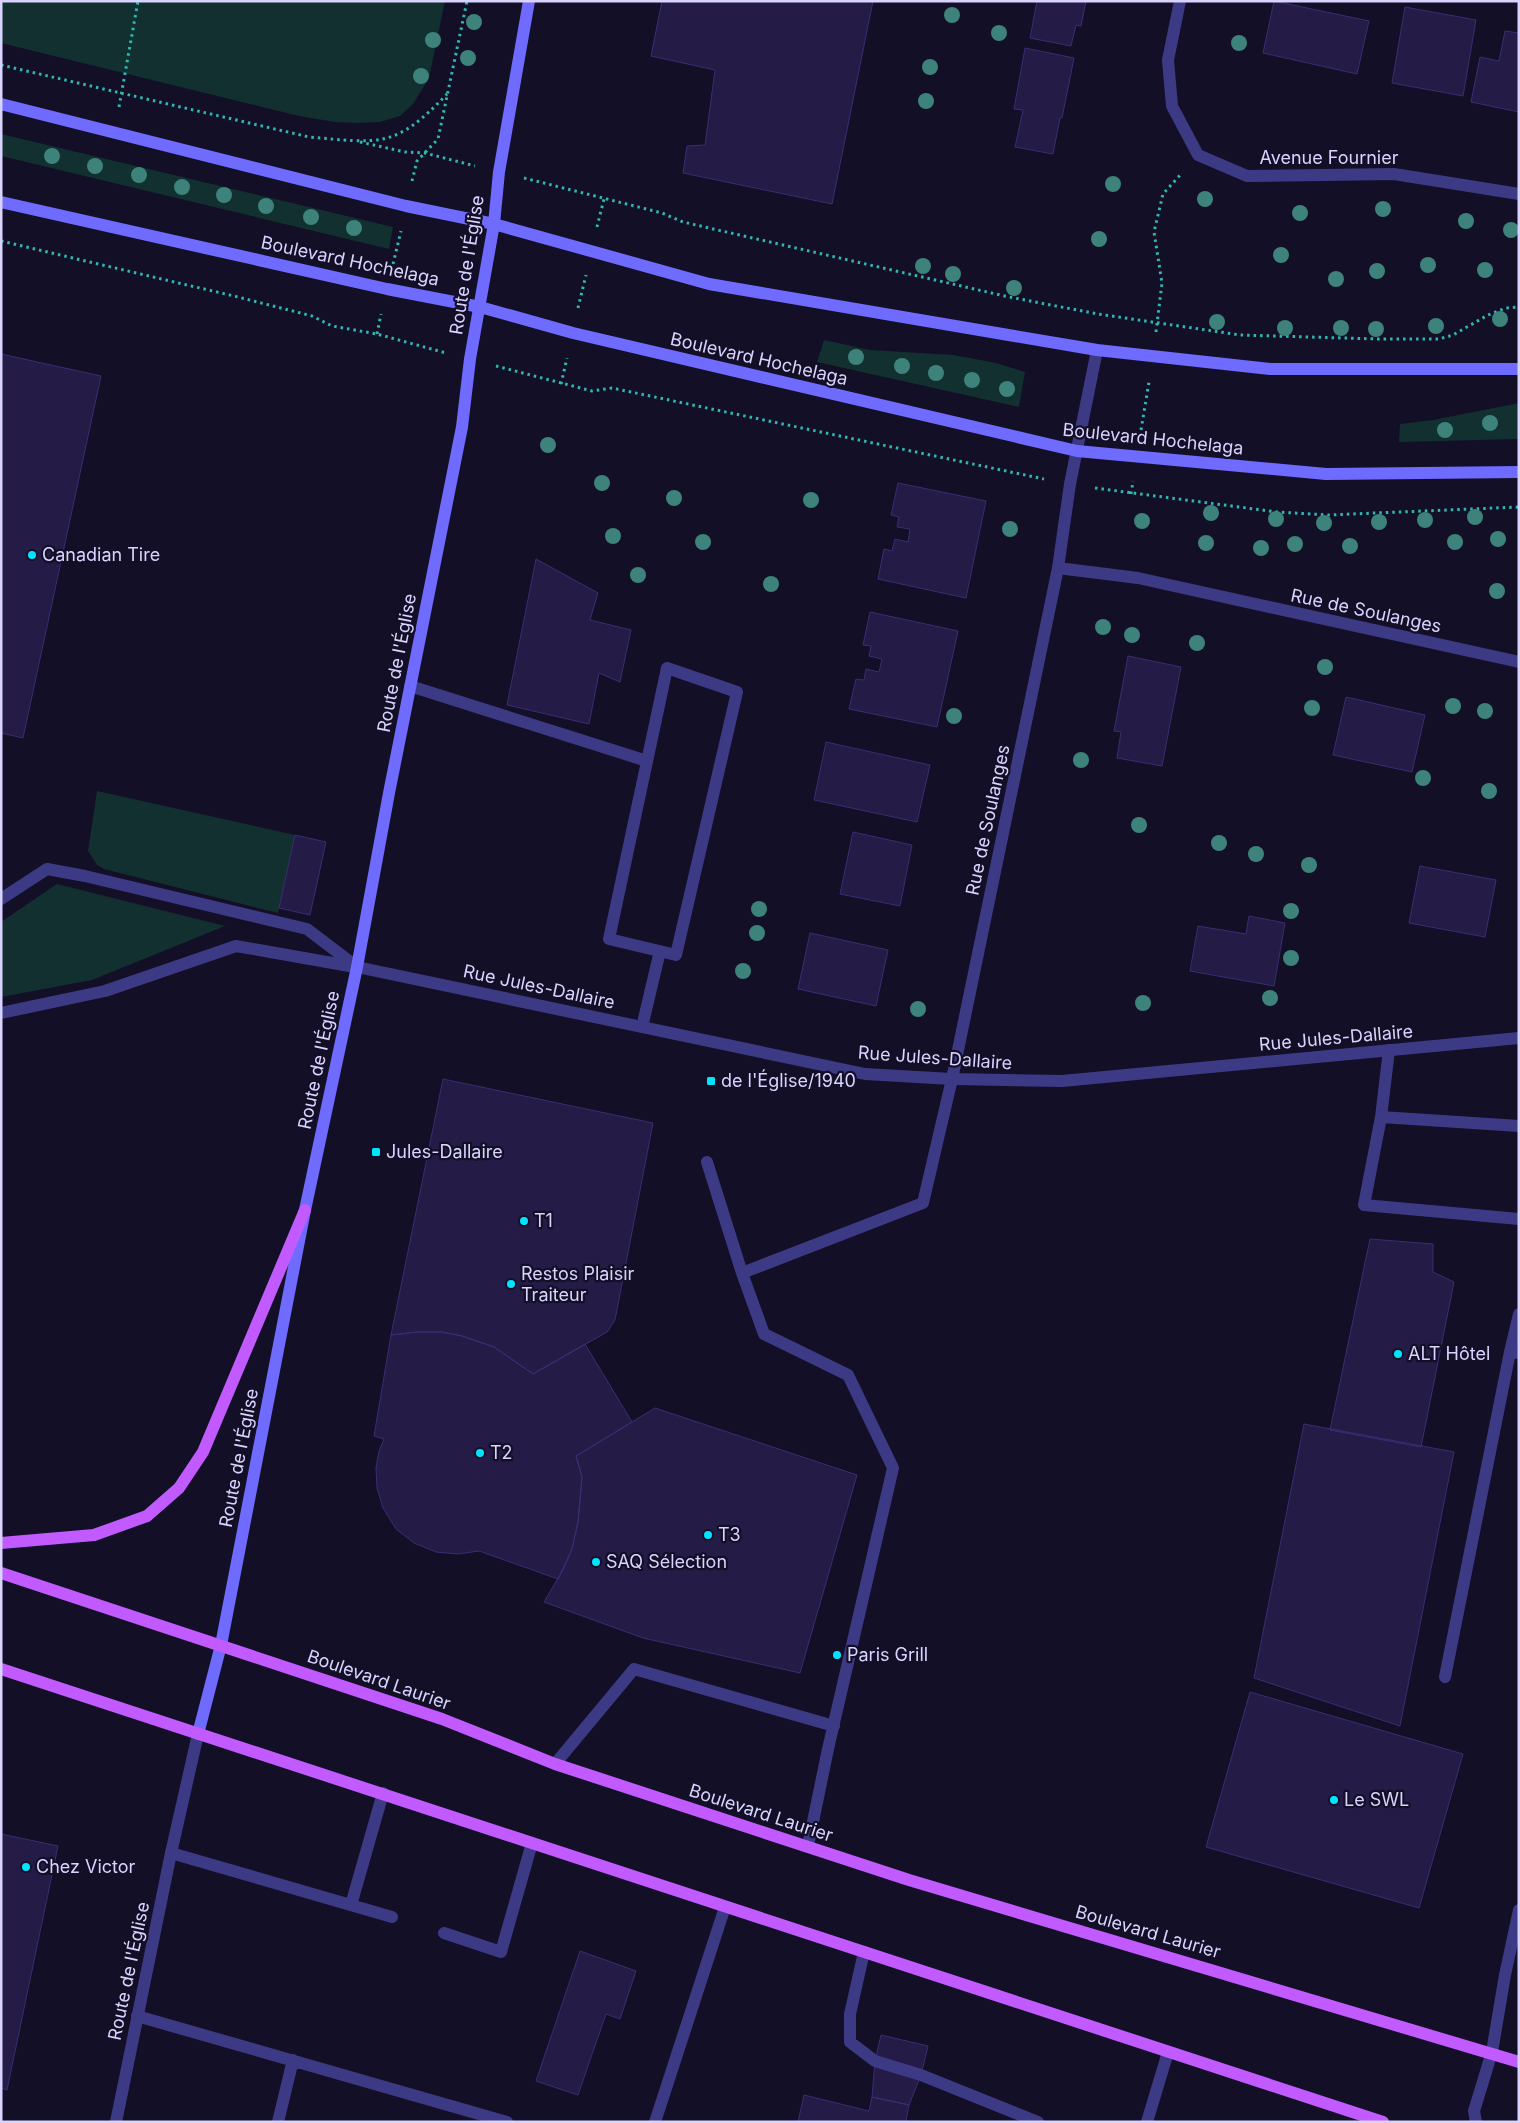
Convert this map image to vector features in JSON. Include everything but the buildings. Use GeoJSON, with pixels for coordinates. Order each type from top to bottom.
{"type":"FeatureCollection","features":[{"type":"Feature","properties":{"kind":"main road","name":"Route de l'Église"},"geometry":{"type":"LineString","coordinates":[[198,1734],[221,1645],[305,1210],[357,967],[410,686],[462,427],[470,359],[494,224],[499,172],[529,1]]}},
{"type":"Feature","properties":{"kind":"main road"},"geometry":{"type":"LineString","coordinates":[[1,104],[406,206],[494,224],[709,284],[1153,358],[1270,369],[1519,369]]}},
{"type":"Feature","properties":{"kind":"main road","name":"Boulevard Hochelaga"},"geometry":{"type":"LineString","coordinates":[[1,202],[387,289],[480,307],[573,333],[1077,452],[1326,474],[1519,472]]}},
{"type":"Feature","properties":{"kind":"main road"},"geometry":{"type":"LineString","coordinates":[[1,1543],[94,1535],[147,1516],[179,1488],[203,1452],[305,1210]]}},
{"type":"Feature","properties":{"kind":"main road","name":"Boulevard Laurier"},"geometry":{"type":"LineString","coordinates":[[1,1573],[442,1719],[555,1764],[918,1882],[1492,2052],[1519,2062]]}},
{"type":"Feature","properties":{"kind":"main road"},"geometry":{"type":"LineString","coordinates":[[1,1669],[1383,2122]]}},
{"type":"Feature","properties":{"kind":"street"},"geometry":{"type":"LineString","coordinates":[[1180,1],[1168,60],[1172,106],[1198,156]]}},
{"type":"Feature","properties":{"kind":"street","name":"Avenue Fournier"},"geometry":{"type":"LineString","coordinates":[[1198,156],[1247,176],[1394,174],[1519,194]]}},
{"type":"Feature","properties":{"kind":"street","name":"Rue de Soulanges"},"geometry":{"type":"LineString","coordinates":[[742,1273],[923,1203],[952,1079],[1058,568],[1070,484],[1097,350]]}},
{"type":"Feature","properties":{"kind":"street","name":"Rue de Soulanges"},"geometry":{"type":"LineString","coordinates":[[1058,568],[1138,578],[1519,662]]}},
{"type":"Feature","properties":{"kind":"street"},"geometry":{"type":"LineString","coordinates":[[667,668],[737,692],[676,955],[660,951],[609,939],[667,668]]}},
{"type":"Feature","properties":{"kind":"street"},"geometry":{"type":"LineString","coordinates":[[410,686],[647,761]]}},
{"type":"Feature","properties":{"kind":"street"},"geometry":{"type":"LineString","coordinates":[[1,899],[47,869],[85,876],[306,929],[357,967]]}},
{"type":"Feature","properties":{"kind":"street","name":"Rue Jules-Dallaire"},"geometry":{"type":"LineString","coordinates":[[1,1013],[105,991],[236,946],[357,967],[865,1074],[952,1079],[1062,1081],[1519,1038]]}},
{"type":"Feature","properties":{"kind":"street"},"geometry":{"type":"LineString","coordinates":[[642,1027],[660,951]]}},
{"type":"Feature","properties":{"kind":"street"},"geometry":{"type":"LineString","coordinates":[[1389,1050],[1381,1117],[1364,1205],[1519,1219]]}},
{"type":"Feature","properties":{"kind":"street"},"geometry":{"type":"LineString","coordinates":[[1381,1117],[1519,1126]]}},
{"type":"Feature","properties":{"kind":"street"},"geometry":{"type":"LineString","coordinates":[[707,1162],[742,1273],[764,1334],[848,1375],[893,1468],[808,1846]]}},
{"type":"Feature","properties":{"kind":"street"},"geometry":{"type":"LineString","coordinates":[[1445,1677],[1514,1352],[1519,1314]]}},
{"type":"Feature","properties":{"kind":"street"},"geometry":{"type":"LineString","coordinates":[[555,1764],[634,1669],[834,1726]]}},
{"type":"Feature","properties":{"kind":"street","name":"Route de l'Église"},"geometry":{"type":"LineString","coordinates":[[116,2122],[171,1853],[198,1734]]}},
{"type":"Feature","properties":{"kind":"street"},"geometry":{"type":"LineString","coordinates":[[351,1905],[382,1793]]}},
{"type":"Feature","properties":{"kind":"street"},"geometry":{"type":"LineString","coordinates":[[444,1933],[501,1952],[532,1843]]}},
{"type":"Feature","properties":{"kind":"street"},"geometry":{"type":"LineString","coordinates":[[171,1853],[392,1917]]}},
{"type":"Feature","properties":{"kind":"street"},"geometry":{"type":"LineString","coordinates":[[655,2122],[725,1907]]}},
{"type":"Feature","properties":{"kind":"street"},"geometry":{"type":"LineString","coordinates":[[1476,2122],[1474,2111],[1492,2052],[1505,1975],[1519,1910]]}},
{"type":"Feature","properties":{"kind":"street"},"geometry":{"type":"LineString","coordinates":[[864,1952],[850,2014],[850,2042],[875,2061],[921,2075],[1038,2122]]}},
{"type":"Feature","properties":{"kind":"street"},"geometry":{"type":"LineString","coordinates":[[137,2016],[507,2122]]}},
{"type":"Feature","properties":{"kind":"street"},"geometry":{"type":"LineString","coordinates":[[1147,2122],[1168,2052]]}},
{"type":"Feature","properties":{"kind":"street"},"geometry":{"type":"LineString","coordinates":[[278,2122],[293,2060]]}},
{"type":"Feature","properties":{"kind":"path"},"geometry":{"type":"LineString","coordinates":[[116,133],[138,1]]}},
{"type":"Feature","properties":{"kind":"path"},"geometry":{"type":"LineString","coordinates":[[387,289],[417,161],[438,139],[466,1]]}},
{"type":"Feature","properties":{"kind":"path"},"geometry":{"type":"LineString","coordinates":[[1,65],[308,137],[360,142],[405,152],[425,152],[662,213],[683,222],[1000,295],[1157,324],[1240,335],[1379,340],[1439,339],[1453,335],[1488,315],[1506,308],[1519,307]]}},
{"type":"Feature","properties":{"kind":"path"},"geometry":{"type":"LineString","coordinates":[[360,142],[384,140],[402,133],[422,119],[447,94]]}},
{"type":"Feature","properties":{"kind":"path"},"geometry":{"type":"LineString","coordinates":[[1132,494],[1136,458],[1153,358],[1162,283],[1154,232],[1163,194],[1198,156]]}},
{"type":"Feature","properties":{"kind":"path"},"geometry":{"type":"LineString","coordinates":[[561,384],[604,199]]}},
{"type":"Feature","properties":{"kind":"path"},"geometry":{"type":"LineString","coordinates":[[1,241],[303,314],[332,326],[376,334]]}},
{"type":"Feature","properties":{"kind":"green space"},"geometry":{"type":"Polygon","coordinates":[[[1,1],[445,1],[429,78],[413,104],[400,116],[380,122],[357,123],[335,122],[299,116],[1,43],[1,1]]]}},
{"type":"Feature","properties":{"kind":"green space"},"geometry":{"type":"Polygon","coordinates":[[[1,134],[393,227],[389,249],[1,156],[1,134]]]}},
{"type":"Feature","properties":{"kind":"green space"},"geometry":{"type":"Polygon","coordinates":[[[824,340],[870,350],[954,355],[996,363],[1025,372],[1019,407],[817,362],[824,340]]]}},
{"type":"Feature","properties":{"kind":"green space"},"geometry":{"type":"Polygon","coordinates":[[[1519,403],[1519,439],[1399,442],[1400,424],[1433,420],[1519,403]]]}},
{"type":"Feature","properties":{"kind":"green space"},"geometry":{"type":"Polygon","coordinates":[[[97,791],[295,835],[278,913],[104,869],[97,865],[88,851],[97,791]]]}},
{"type":"Feature","properties":{"kind":"green space"},"geometry":{"type":"Polygon","coordinates":[[[57,884],[225,926],[92,980],[1,997],[1,922],[57,884]]]}},
{"type":"Feature","properties":{"kind":"place","name":"Canadian Tire"},"geometry":{"type":"Point","coordinates":[32,555]}},
{"type":"Feature","properties":{"kind":"place","name":"de l'Église/1940"},"geometry":{"type":"Point","coordinates":[711,1081]}},
{"type":"Feature","properties":{"kind":"place","name":"Jules-Dallaire"},"geometry":{"type":"Point","coordinates":[376,1152]}},
{"type":"Feature","properties":{"kind":"place","name":"T1"},"geometry":{"type":"Point","coordinates":[524,1221]}},
{"type":"Feature","properties":{"kind":"place","name":"Restos Plaisir Traiteur"},"geometry":{"type":"Point","coordinates":[511,1284]}},
{"type":"Feature","properties":{"kind":"place","name":"ALT Hôtel"},"geometry":{"type":"Point","coordinates":[1398,1354]}},
{"type":"Feature","properties":{"kind":"place","name":"T2"},"geometry":{"type":"Point","coordinates":[480,1453]}},
{"type":"Feature","properties":{"kind":"place","name":"T3"},"geometry":{"type":"Point","coordinates":[708,1535]}},
{"type":"Feature","properties":{"kind":"place","name":"SAQ Sélection"},"geometry":{"type":"Point","coordinates":[596,1562]}},
{"type":"Feature","properties":{"kind":"place","name":"Paris Grill"},"geometry":{"type":"Point","coordinates":[837,1655]}},
{"type":"Feature","properties":{"kind":"place","name":"Le SWL"},"geometry":{"type":"Point","coordinates":[1334,1800]}},
{"type":"Feature","properties":{"kind":"place","name":"Chez Victor"},"geometry":{"type":"Point","coordinates":[26,1867]}}]}
